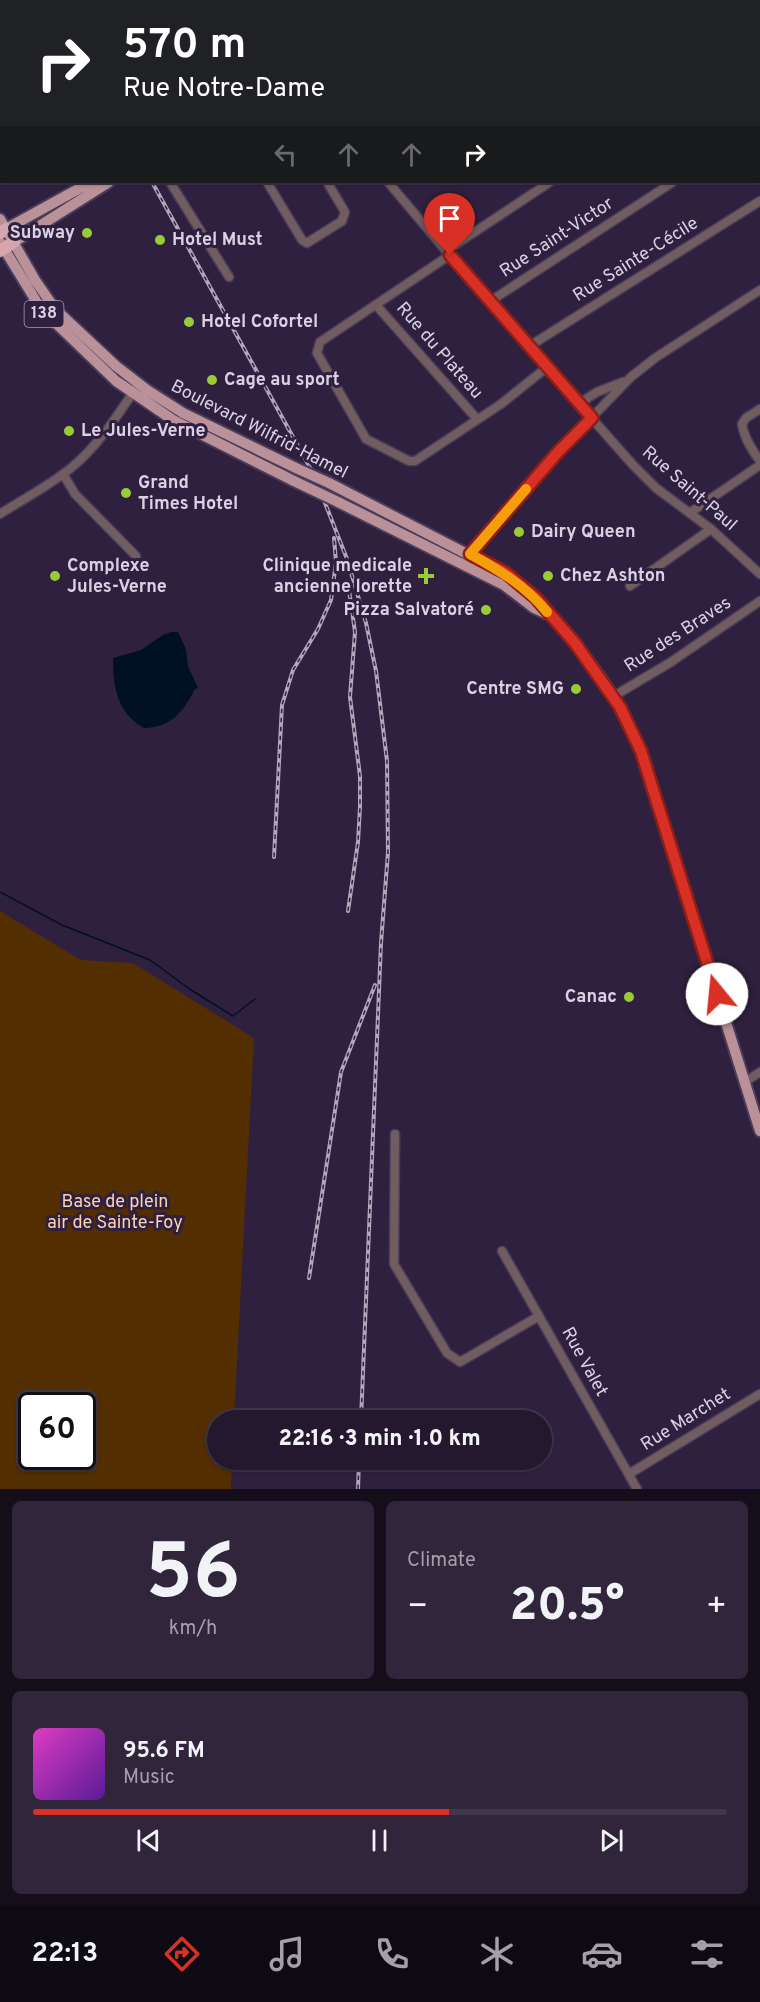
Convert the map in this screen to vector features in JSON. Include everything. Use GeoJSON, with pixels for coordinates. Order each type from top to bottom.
{"type":"FeatureCollection","features":[{"type":"Feature","properties":{"kind":"main road"},"geometry":{"type":"LineString","coordinates":[[2,227],[89,183]]}},
{"type":"Feature","properties":{"kind":"main road"},"geometry":{"type":"LineString","coordinates":[[4,246],[107,183]]}},
{"type":"Feature","properties":{"kind":"main road","name":"Boulevard Wilfrid-Hamel"},"geometry":{"type":"LineString","coordinates":[[2,227],[4,246],[40,309],[99,367],[183,413],[329,483],[506,573],[536,598],[575,643],[614,696],[641,751],[760,1131]]}},
{"type":"Feature","properties":{"kind":"main road","name":"Boulevard Wilfrid-Hamel"},"geometry":{"type":"LineString","coordinates":[[4,246],[69,324],[136,389],[191,430],[464,564],[504,585],[534,608],[550,615]]}},
{"type":"Feature","properties":{"kind":"street"},"geometry":{"type":"LineString","coordinates":[[171,183],[229,277]]}},
{"type":"Feature","properties":{"kind":"street"},"geometry":{"type":"LineString","coordinates":[[268,183],[302,240],[307,243],[345,217],[345,212],[328,183]]}},
{"type":"Feature","properties":{"kind":"street","name":"Rue Saint-Paul"},"geometry":{"type":"LineString","coordinates":[[389,183],[546,368],[633,465],[656,488],[691,512],[760,574]]}},
{"type":"Feature","properties":{"kind":"street"},"geometry":{"type":"LineString","coordinates":[[546,368],[501,404],[415,461],[409,461],[366,439],[317,350],[320,342],[549,183]]}},
{"type":"Feature","properties":{"kind":"street","name":"Rue Saint-Victor"},"geometry":{"type":"LineString","coordinates":[[489,302],[672,183]]}},
{"type":"Feature","properties":{"kind":"street","name":"Rue Sainte-Cécile"},"geometry":{"type":"LineString","coordinates":[[528,347],[760,201]]}},
{"type":"Feature","properties":{"kind":"street"},"geometry":{"type":"LineString","coordinates":[[464,564],[470,554],[558,452],[626,381],[656,358],[760,290]]}},
{"type":"Feature","properties":{"kind":"street","name":"Rue du Plateau"},"geometry":{"type":"LineString","coordinates":[[376,304],[477,419]]}},
{"type":"Feature","properties":{"kind":"street"},"geometry":{"type":"LineString","coordinates":[[576,400],[583,401],[597,392],[626,381]]}},
{"type":"Feature","properties":{"kind":"street"},"geometry":{"type":"LineString","coordinates":[[0,514],[63,474],[96,444],[136,389]]}},
{"type":"Feature","properties":{"kind":"street"},"geometry":{"type":"LineString","coordinates":[[691,512],[760,463],[743,431],[742,424],[746,418],[760,409]]}},
{"type":"Feature","properties":{"kind":"street"},"geometry":{"type":"LineString","coordinates":[[63,474],[75,494],[136,556]]}},
{"type":"Feature","properties":{"kind":"street"},"geometry":{"type":"LineString","coordinates":[[630,586],[711,529]]}},
{"type":"Feature","properties":{"kind":"street","name":"Rue des Braves"},"geometry":{"type":"LineString","coordinates":[[614,696],[670,662],[760,601]]}},
{"type":"Feature","properties":{"kind":"street"},"geometry":{"type":"LineString","coordinates":[[745,1082],[760,1072]]}},
{"type":"Feature","properties":{"kind":"street"},"geometry":{"type":"LineString","coordinates":[[395,1134],[394,1264],[447,1353],[460,1362],[539,1316]]}},
{"type":"Feature","properties":{"kind":"street","name":"Rue Valet"},"geometry":{"type":"LineString","coordinates":[[502,1251],[637,1489]]}},
{"type":"Feature","properties":{"kind":"street","name":"Rue Marchet"},"geometry":{"type":"LineString","coordinates":[[629,1474],[760,1394]]}},
{"type":"Feature","properties":{"kind":"green space","name":"Base de plein air de Sainte-Foy"},"geometry":{"type":"Polygon","coordinates":[[[0,911],[81,960],[133,963],[254,1038],[235,1410],[207,1410],[207,1470],[232,1470],[231,1489],[0,1489],[0,911]]]}},
{"type":"Feature","properties":{"kind":"water"},"geometry":{"type":"Polygon","coordinates":[[[171,632],[178,632],[186,649],[188,666],[198,688],[176,717],[162,725],[144,728],[128,715],[118,698],[113,658],[141,650],[171,632]]]}},
{"type":"Feature","properties":{"kind":"waterway"},"geometry":{"type":"LineString","coordinates":[[0,892],[62,925],[150,960],[191,990],[233,1016],[255,999]]}},
{"type":"Feature","properties":{"kind":"railway"},"geometry":{"type":"LineString","coordinates":[[153,183],[314,475],[347,559],[366,623],[376,671],[387,761],[388,852],[381,943],[361,1410]]}},
{"type":"Feature","properties":{"kind":"railway"},"geometry":{"type":"LineString","coordinates":[[274,857],[282,705],[293,670],[318,629],[331,600],[336,562],[334,538]]}},
{"type":"Feature","properties":{"kind":"railway"},"geometry":{"type":"LineString","coordinates":[[348,911],[358,842],[360,807],[360,776],[350,697],[355,632],[349,590]]}},
{"type":"Feature","properties":{"kind":"railway"},"geometry":{"type":"LineString","coordinates":[[309,1278],[341,1072],[375,985]]}},
{"type":"Feature","properties":{"kind":"railway"},"geometry":{"type":"LineString","coordinates":[[358,1489],[359,1470]]}},
{"type":"Feature","properties":{"kind":"slow traffic"},"geometry":{"type":"LineString","coordinates":[[526,489],[475,545],[470,554],[506,573],[536,598],[547,612]]}},
{"type":"Feature","properties":{"kind":"place","name":"Subway"},"geometry":{"type":"Point","coordinates":[87,233]}},
{"type":"Feature","properties":{"kind":"place","name":"Hotel Must"},"geometry":{"type":"Point","coordinates":[160,240]}},
{"type":"Feature","properties":{"kind":"place","name":"Hotel Cofortel"},"geometry":{"type":"Point","coordinates":[189,322]}},
{"type":"Feature","properties":{"kind":"place","name":"Cage au sport"},"geometry":{"type":"Point","coordinates":[212,380]}},
{"type":"Feature","properties":{"kind":"place","name":"Le Jules-Verne"},"geometry":{"type":"Point","coordinates":[69,431]}},
{"type":"Feature","properties":{"kind":"place","name":"Grand Times Hotel"},"geometry":{"type":"Point","coordinates":[126,493]}},
{"type":"Feature","properties":{"kind":"place","name":"Dairy Queen"},"geometry":{"type":"Point","coordinates":[519,532]}},
{"type":"Feature","properties":{"kind":"place","name":"Complexe Jules-Verne"},"geometry":{"type":"Point","coordinates":[55,576]}},
{"type":"Feature","properties":{"kind":"place","name":"Clinique medicale ancienne lorette"},"geometry":{"type":"Point","coordinates":[426,576]}},
{"type":"Feature","properties":{"kind":"place","name":"Chez Ashton"},"geometry":{"type":"Point","coordinates":[548,576]}},
{"type":"Feature","properties":{"kind":"place","name":"Pizza Salvatoré"},"geometry":{"type":"Point","coordinates":[486,610]}},
{"type":"Feature","properties":{"kind":"place","name":"Centre SMG"},"geometry":{"type":"Point","coordinates":[576,689]}},
{"type":"Feature","properties":{"kind":"place","name":"Canac"},"geometry":{"type":"Point","coordinates":[629,997]}},
{"type":"Feature","properties":{"kind":"route"},"geometry":{"type":"LineString","coordinates":[[450,255],[546,368],[592,418],[558,452],[475,545],[470,554],[506,573],[536,598],[575,643],[620,707],[641,751],[717,994]]}}]}
